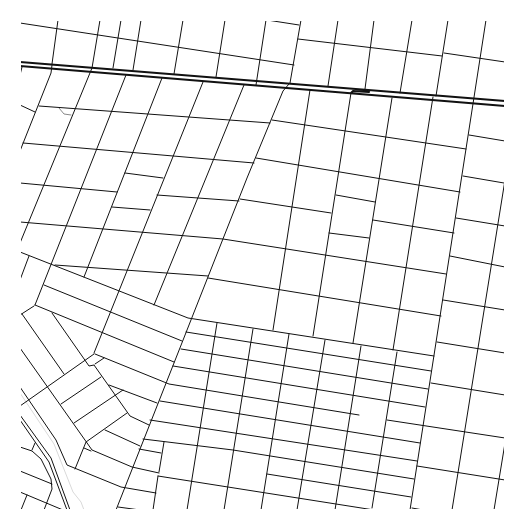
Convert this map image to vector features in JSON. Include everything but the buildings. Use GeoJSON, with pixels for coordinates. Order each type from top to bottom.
{"type":"FeatureCollection","features":[{"type":"Feature","properties":{"kind":"main road"},"geometry":{"type":"LineString","coordinates":[[20,62],[505,101]]}},
{"type":"Feature","properties":{"kind":"main road"},"geometry":{"type":"LineString","coordinates":[[21,66],[505,106]]}},
{"type":"Feature","properties":{"kind":"main road"},"geometry":{"type":"LineString","coordinates":[[351,93],[353,91],[379,91]]}},
{"type":"Feature","properties":{"kind":"street"},"geometry":{"type":"LineString","coordinates":[[20,151],[52,69],[58,20]]}},
{"type":"Feature","properties":{"kind":"street"},"geometry":{"type":"LineString","coordinates":[[20,243],[92,68],[100,20]]}},
{"type":"Feature","properties":{"kind":"street"},"geometry":{"type":"LineString","coordinates":[[113,69],[120,20]]}},
{"type":"Feature","properties":{"kind":"street"},"geometry":{"type":"LineString","coordinates":[[133,71],[141,20]]}},
{"type":"Feature","properties":{"kind":"street"},"geometry":{"type":"LineString","coordinates":[[174,74],[183,20]]}},
{"type":"Feature","properties":{"kind":"street"},"geometry":{"type":"LineString","coordinates":[[216,78],[225,20]]}},
{"type":"Feature","properties":{"kind":"street"},"geometry":{"type":"LineString","coordinates":[[256,85],[266,20],[300,25]]}},
{"type":"Feature","properties":{"kind":"street"},"geometry":{"type":"LineString","coordinates":[[116,510],[150,420],[256,158],[285,88],[290,84],[301,20]]}},
{"type":"Feature","properties":{"kind":"street"},"geometry":{"type":"LineString","coordinates":[[328,87],[338,20]]}},
{"type":"Feature","properties":{"kind":"street"},"geometry":{"type":"LineString","coordinates":[[364,90],[374,20]]}},
{"type":"Feature","properties":{"kind":"street"},"geometry":{"type":"LineString","coordinates":[[400,93],[412,20]]}},
{"type":"Feature","properties":{"kind":"street"},"geometry":{"type":"LineString","coordinates":[[393,350],[432,100],[448,20]]}},
{"type":"Feature","properties":{"kind":"street"},"geometry":{"type":"LineString","coordinates":[[423,510],[410,509],[486,20]]}},
{"type":"Feature","properties":{"kind":"street"},"geometry":{"type":"LineString","coordinates":[[20,23],[294,65]]}},
{"type":"Feature","properties":{"kind":"street"},"geometry":{"type":"LineString","coordinates":[[298,39],[505,62]]}},
{"type":"Feature","properties":{"kind":"street"},"geometry":{"type":"LineString","coordinates":[[20,75],[21,66]]}},
{"type":"Feature","properties":{"kind":"street"},"geometry":{"type":"LineString","coordinates":[[65,374],[21,315],[35,305],[126,75]]}},
{"type":"Feature","properties":{"kind":"street"},"geometry":{"type":"LineString","coordinates":[[84,277],[162,78]]}},
{"type":"Feature","properties":{"kind":"street"},"geometry":{"type":"LineString","coordinates":[[21,405],[94,353],[203,81]]}},
{"type":"Feature","properties":{"kind":"street"},"geometry":{"type":"LineString","coordinates":[[154,305],[244,84]]}},
{"type":"Feature","properties":{"kind":"street"},"geometry":{"type":"LineString","coordinates":[[273,331],[310,90]]}},
{"type":"Feature","properties":{"kind":"street"},"geometry":{"type":"LineString","coordinates":[[313,337],[351,93]]}},
{"type":"Feature","properties":{"kind":"street"},"geometry":{"type":"LineString","coordinates":[[353,344],[392,96]]}},
{"type":"Feature","properties":{"kind":"street"},"geometry":{"type":"LineString","coordinates":[[20,105],[36,112]]}},
{"type":"Feature","properties":{"kind":"street"},"geometry":{"type":"LineString","coordinates":[[38,106],[270,124]]}},
{"type":"Feature","properties":{"kind":"street"},"geometry":{"type":"LineString","coordinates":[[272,120],[466,149]]}},
{"type":"Feature","properties":{"kind":"street"},"geometry":{"type":"LineString","coordinates":[[468,135],[505,141]]}},
{"type":"Feature","properties":{"kind":"street"},"geometry":{"type":"LineString","coordinates":[[20,139],[24,140]]}},
{"type":"Feature","properties":{"kind":"street"},"geometry":{"type":"LineString","coordinates":[[23,143],[254,163]]}},
{"type":"Feature","properties":{"kind":"street"},"geometry":{"type":"LineString","coordinates":[[256,158],[460,192]]}},
{"type":"Feature","properties":{"kind":"street"},"geometry":{"type":"LineString","coordinates":[[125,173],[164,178]]}},
{"type":"Feature","properties":{"kind":"street"},"geometry":{"type":"LineString","coordinates":[[452,510],[505,182],[463,176]]}},
{"type":"Feature","properties":{"kind":"street"},"geometry":{"type":"LineString","coordinates":[[20,183],[118,192]]}},
{"type":"Feature","properties":{"kind":"street"},"geometry":{"type":"LineString","coordinates":[[158,195],[239,200],[332,213]]}},
{"type":"Feature","properties":{"kind":"street"},"geometry":{"type":"LineString","coordinates":[[335,195],[376,202]]}},
{"type":"Feature","properties":{"kind":"street"},"geometry":{"type":"LineString","coordinates":[[112,207],[151,210]]}},
{"type":"Feature","properties":{"kind":"street"},"geometry":{"type":"LineString","coordinates":[[456,218],[505,226]]}},
{"type":"Feature","properties":{"kind":"street"},"geometry":{"type":"LineString","coordinates":[[373,220],[454,233]]}},
{"type":"Feature","properties":{"kind":"street"},"geometry":{"type":"LineString","coordinates":[[20,222],[223,239],[447,274]]}},
{"type":"Feature","properties":{"kind":"street"},"geometry":{"type":"LineString","coordinates":[[329,233],[370,238]]}},
{"type":"Feature","properties":{"kind":"street"},"geometry":{"type":"LineString","coordinates":[[20,252],[192,319],[434,356]]}},
{"type":"Feature","properties":{"kind":"street"},"geometry":{"type":"LineString","coordinates":[[20,280],[29,256]]}},
{"type":"Feature","properties":{"kind":"street"},"geometry":{"type":"LineString","coordinates":[[450,256],[505,267]]}},
{"type":"Feature","properties":{"kind":"street"},"geometry":{"type":"LineString","coordinates":[[54,266],[88,266],[208,277],[441,316]]}},
{"type":"Feature","properties":{"kind":"street"},"geometry":{"type":"LineString","coordinates":[[43,285],[182,342]]}},
{"type":"Feature","properties":{"kind":"street"},"geometry":{"type":"LineString","coordinates":[[443,300],[505,310]]}},
{"type":"Feature","properties":{"kind":"street"},"geometry":{"type":"LineString","coordinates":[[35,305],[52,314],[174,362]]}},
{"type":"Feature","properties":{"kind":"street"},"geometry":{"type":"LineString","coordinates":[[52,314],[90,367],[104,358]]}},
{"type":"Feature","properties":{"kind":"street"},"geometry":{"type":"LineString","coordinates":[[187,510],[217,322]]}},
{"type":"Feature","properties":{"kind":"street"},"geometry":{"type":"LineString","coordinates":[[224,510],[253,328]]}},
{"type":"Feature","properties":{"kind":"street"},"geometry":{"type":"LineString","coordinates":[[186,332],[432,371]]}},
{"type":"Feature","properties":{"kind":"street"},"geometry":{"type":"LineString","coordinates":[[261,510],[289,333]]}},
{"type":"Feature","properties":{"kind":"street"},"geometry":{"type":"LineString","coordinates":[[298,510],[325,340]]}},
{"type":"Feature","properties":{"kind":"street"},"geometry":{"type":"LineString","coordinates":[[437,342],[505,353]]}},
{"type":"Feature","properties":{"kind":"street"},"geometry":{"type":"LineString","coordinates":[[335,510],[361,345]]}},
{"type":"Feature","properties":{"kind":"street"},"geometry":{"type":"LineString","coordinates":[[20,348],[94,452]]}},
{"type":"Feature","properties":{"kind":"street"},"geometry":{"type":"LineString","coordinates":[[180,349],[429,390]]}},
{"type":"Feature","properties":{"kind":"street"},"geometry":{"type":"LineString","coordinates":[[158,476],[373,510],[398,351]]}},
{"type":"Feature","properties":{"kind":"street"},"geometry":{"type":"LineString","coordinates":[[94,353],[166,383],[359,415]]}},
{"type":"Feature","properties":{"kind":"street"},"geometry":{"type":"LineString","coordinates":[[94,365],[127,413],[133,418],[149,425]]}},
{"type":"Feature","properties":{"kind":"street"},"geometry":{"type":"LineString","coordinates":[[172,366],[426,408]]}},
{"type":"Feature","properties":{"kind":"street"},"geometry":{"type":"LineString","coordinates":[[60,405],[102,377]]}},
{"type":"Feature","properties":{"kind":"street"},"geometry":{"type":"LineString","coordinates":[[430,383],[505,395]]}},
{"type":"Feature","properties":{"kind":"street"},"geometry":{"type":"LineString","coordinates":[[107,384],[158,403]]}},
{"type":"Feature","properties":{"kind":"street"},"geometry":{"type":"LineString","coordinates":[[20,387],[56,440],[67,465],[124,488],[156,494]]}},
{"type":"Feature","properties":{"kind":"street"},"geometry":{"type":"LineString","coordinates":[[74,424],[123,390]]}},
{"type":"Feature","properties":{"kind":"street"},"geometry":{"type":"LineString","coordinates":[[159,400],[420,443]]}},
{"type":"Feature","properties":{"kind":"street"},"geometry":{"type":"LineString","coordinates":[[75,469],[86,442],[127,413]]}},
{"type":"Feature","properties":{"kind":"street"},"geometry":{"type":"LineString","coordinates":[[20,415],[51,458],[69,510]]}},
{"type":"Feature","properties":{"kind":"street"},"geometry":{"type":"LineString","coordinates":[[20,420],[49,462],[69,510]]}},
{"type":"Feature","properties":{"kind":"street"},"geometry":{"type":"LineString","coordinates":[[150,420],[418,461]]}},
{"type":"Feature","properties":{"kind":"street"},"geometry":{"type":"LineString","coordinates":[[386,420],[505,438]]}},
{"type":"Feature","properties":{"kind":"street"},"geometry":{"type":"LineString","coordinates":[[104,430],[140,446]]}},
{"type":"Feature","properties":{"kind":"street"},"geometry":{"type":"LineString","coordinates":[[143,439],[233,450],[415,479]]}},
{"type":"Feature","properties":{"kind":"street"},"geometry":{"type":"LineString","coordinates":[[153,510],[164,442]]}},
{"type":"Feature","properties":{"kind":"street"},"geometry":{"type":"LineString","coordinates":[[32,451],[35,443]]}},
{"type":"Feature","properties":{"kind":"street"},"geometry":{"type":"LineString","coordinates":[[494,510],[505,443]]}},
{"type":"Feature","properties":{"kind":"street"},"geometry":{"type":"LineString","coordinates":[[20,447],[32,451],[45,464],[53,484],[44,510]]}},
{"type":"Feature","properties":{"kind":"street"},"geometry":{"type":"LineString","coordinates":[[84,448],[132,467],[159,473]]}},
{"type":"Feature","properties":{"kind":"street"},"geometry":{"type":"LineString","coordinates":[[139,449],[162,453]]}},
{"type":"Feature","properties":{"kind":"street"},"geometry":{"type":"LineString","coordinates":[[417,466],[505,480]]}},
{"type":"Feature","properties":{"kind":"street"},"geometry":{"type":"LineString","coordinates":[[20,471],[53,484]]}},
{"type":"Feature","properties":{"kind":"street"},"geometry":{"type":"LineString","coordinates":[[266,474],[412,497]]}},
{"type":"Feature","properties":{"kind":"street"},"geometry":{"type":"LineString","coordinates":[[20,492],[63,510]]}},
{"type":"Feature","properties":{"kind":"street"},"geometry":{"type":"LineString","coordinates":[[21,510],[27,495]]}},
{"type":"Feature","properties":{"kind":"street"},"geometry":{"type":"LineString","coordinates":[[117,506],[140,510]]}},
{"type":"Feature","properties":{"kind":"lane"},"geometry":{"type":"LineString","coordinates":[[60,108],[64,114],[73,115]]}},
{"type":"Feature","properties":{"kind":"waterway"},"geometry":{"type":"LineString","coordinates":[[20,393],[54,444],[73,492],[81,502],[84,510]]}}]}
